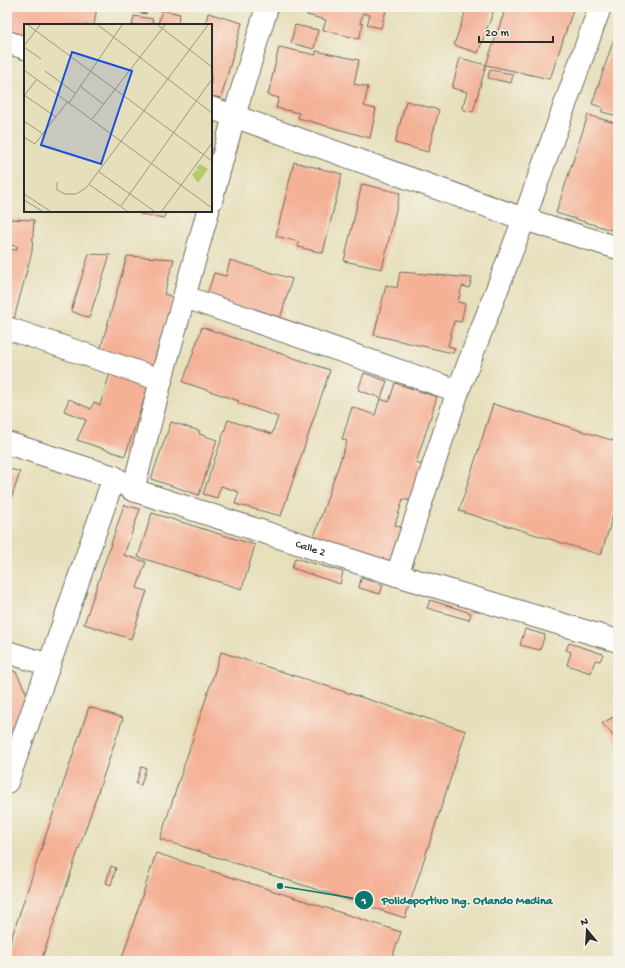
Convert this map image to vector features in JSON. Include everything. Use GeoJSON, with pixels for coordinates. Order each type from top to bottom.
{"type":"FeatureCollection","features":[{"type":"Feature","properties":{"kind":"street"},"geometry":{"type":"LineString","coordinates":[[212,197],[234,116],[267,7]]}},
{"type":"Feature","properties":{"kind":"street"},"geometry":{"type":"LineString","coordinates":[[397,575],[458,391],[524,219],[600,7]]}},
{"type":"Feature","properties":{"kind":"street"},"geometry":{"type":"LineString","coordinates":[[7,42],[24,48]]}},
{"type":"Feature","properties":{"kind":"street"},"geometry":{"type":"LineString","coordinates":[[212,108],[524,219],[618,248]]}},
{"type":"Feature","properties":{"kind":"street"},"geometry":{"type":"LineString","coordinates":[[133,490],[161,380],[208,212]]}},
{"type":"Feature","properties":{"kind":"street"},"geometry":{"type":"LineString","coordinates":[[185,297],[458,391]]}},
{"type":"Feature","properties":{"kind":"street"},"geometry":{"type":"LineString","coordinates":[[7,328],[161,380]]}},
{"type":"Feature","properties":{"kind":"street","name":"Calle 2"},"geometry":{"type":"LineString","coordinates":[[7,443],[114,477],[133,490],[397,575],[618,641]]}},
{"type":"Feature","properties":{"kind":"street"},"geometry":{"type":"LineString","coordinates":[[7,782],[114,477]]}},
{"type":"Feature","properties":{"kind":"street"},"geometry":{"type":"LineString","coordinates":[[7,652],[49,665]]}},
{"type":"Feature","properties":{"kind":"building"},"geometry":{"type":"Polygon","coordinates":[[[7,7],[97,7],[94,24],[24,24],[24,39],[7,33],[7,7]]]}},
{"type":"Feature","properties":{"kind":"building"},"geometry":{"type":"Polygon","coordinates":[[[113,7],[147,7],[146,14],[113,7]]]}},
{"type":"Feature","properties":{"kind":"building"},"geometry":{"type":"Polygon","coordinates":[[[309,7],[387,7],[381,28],[367,25],[370,15],[363,13],[360,23],[363,24],[359,39],[323,30],[326,20],[307,15],[309,7]]]}},
{"type":"Feature","properties":{"kind":"building"},"geometry":{"type":"Polygon","coordinates":[[[467,7],[495,7],[478,53],[454,45],[467,7]]]}},
{"type":"Feature","properties":{"kind":"building"},"geometry":{"type":"Polygon","coordinates":[[[506,7],[574,7],[550,79],[486,65],[506,7]]]}},
{"type":"Feature","properties":{"kind":"building"},"geometry":{"type":"Polygon","coordinates":[[[162,10],[180,14],[177,24],[158,24],[162,10]]]}},
{"type":"Feature","properties":{"kind":"building"},"geometry":{"type":"Polygon","coordinates":[[[208,13],[242,23],[221,98],[212,96],[212,24],[205,24],[208,13]]]}},
{"type":"Feature","properties":{"kind":"building"},"geometry":{"type":"Polygon","coordinates":[[[134,16],[153,19],[152,22],[158,24],[132,24],[134,16]]]}},
{"type":"Feature","properties":{"kind":"building"},"geometry":{"type":"Polygon","coordinates":[[[295,25],[318,30],[314,49],[291,43],[295,25]]]}},
{"type":"Feature","properties":{"kind":"building"},"geometry":{"type":"Polygon","coordinates":[[[618,27],[618,116],[602,112],[602,107],[592,104],[618,27]]]}},
{"type":"Feature","properties":{"kind":"building"},"geometry":{"type":"Polygon","coordinates":[[[279,47],[316,55],[316,51],[359,60],[354,84],[368,87],[364,106],[376,109],[370,138],[298,118],[299,113],[276,108],[279,98],[268,95],[279,47]]]}},
{"type":"Feature","properties":{"kind":"building"},"geometry":{"type":"Polygon","coordinates":[[[460,58],[486,65],[473,112],[462,109],[467,92],[452,88],[460,58]]]}},
{"type":"Feature","properties":{"kind":"building"},"geometry":{"type":"Polygon","coordinates":[[[490,70],[513,74],[511,83],[488,78],[490,70]]]}},
{"type":"Feature","properties":{"kind":"building"},"geometry":{"type":"Polygon","coordinates":[[[406,101],[439,110],[428,152],[395,143],[406,101]]]}},
{"type":"Feature","properties":{"kind":"building"},"geometry":{"type":"Polygon","coordinates":[[[588,115],[618,124],[618,232],[556,213],[588,115]]]}},
{"type":"Feature","properties":{"kind":"building"},"geometry":{"type":"Polygon","coordinates":[[[294,162],[342,174],[323,253],[298,247],[299,242],[276,236],[294,162]]]}},
{"type":"Feature","properties":{"kind":"building"},"geometry":{"type":"Polygon","coordinates":[[[362,184],[400,193],[382,269],[344,261],[362,184]]]}},
{"type":"Feature","properties":{"kind":"building"},"geometry":{"type":"Polygon","coordinates":[[[141,212],[166,212],[164,218],[140,214],[141,212]]]}},
{"type":"Feature","properties":{"kind":"building"},"geometry":{"type":"Polygon","coordinates":[[[8,219],[34,220],[32,251],[14,319],[7,317],[7,249],[17,250],[17,246],[7,245],[8,219]]]}},
{"type":"Feature","properties":{"kind":"building"},"geometry":{"type":"Polygon","coordinates":[[[89,254],[110,255],[89,318],[71,311],[89,254]]]}},
{"type":"Feature","properties":{"kind":"building"},"geometry":{"type":"Polygon","coordinates":[[[127,256],[174,259],[164,294],[173,297],[152,369],[99,354],[127,256]]]}},
{"type":"Feature","properties":{"kind":"building"},"geometry":{"type":"Polygon","coordinates":[[[230,260],[292,279],[279,322],[205,301],[214,273],[226,276],[230,260]]]}},
{"type":"Feature","properties":{"kind":"building"},"geometry":{"type":"Polygon","coordinates":[[[400,272],[472,278],[469,288],[462,286],[458,302],[465,304],[461,322],[454,321],[448,346],[455,348],[453,353],[374,335],[386,285],[397,288],[400,272]]]}},
{"type":"Feature","properties":{"kind":"building"},"geometry":{"type":"Polygon","coordinates":[[[202,327],[330,370],[281,516],[235,504],[239,492],[221,486],[217,498],[203,494],[228,420],[272,434],[278,417],[238,403],[239,401],[183,382],[202,327]]]}},
{"type":"Feature","properties":{"kind":"building"},"geometry":{"type":"Polygon","coordinates":[[[111,370],[150,382],[125,456],[77,440],[86,420],[64,411],[69,399],[91,409],[94,402],[100,405],[111,370]]]}},
{"type":"Feature","properties":{"kind":"building"},"geometry":{"type":"Polygon","coordinates":[[[364,373],[387,381],[381,398],[358,390],[364,373]]]}},
{"type":"Feature","properties":{"kind":"building"},"geometry":{"type":"Polygon","coordinates":[[[395,383],[437,397],[416,463],[422,465],[411,501],[403,499],[395,525],[405,529],[393,563],[314,537],[347,441],[342,439],[352,407],[375,415],[380,399],[389,402],[395,383]]]}},
{"type":"Feature","properties":{"kind":"building"},"geometry":{"type":"Polygon","coordinates":[[[493,404],[618,442],[618,499],[601,555],[459,511],[493,404]]]}},
{"type":"Feature","properties":{"kind":"building"},"geometry":{"type":"Polygon","coordinates":[[[171,422],[200,431],[199,434],[217,440],[199,495],[151,479],[171,422]]]}},
{"type":"Feature","properties":{"kind":"building"},"geometry":{"type":"Polygon","coordinates":[[[7,468],[20,472],[7,511],[7,468]]]}},
{"type":"Feature","properties":{"kind":"building"},"geometry":{"type":"Polygon","coordinates":[[[124,505],[140,509],[124,555],[146,562],[137,588],[147,591],[131,639],[84,624],[124,505]]]}},
{"type":"Feature","properties":{"kind":"building"},"geometry":{"type":"Polygon","coordinates":[[[152,513],[255,545],[242,589],[138,557],[152,513]]]}},
{"type":"Feature","properties":{"kind":"building"},"geometry":{"type":"Polygon","coordinates":[[[295,558],[343,572],[340,584],[292,568],[295,558]]]}},
{"type":"Feature","properties":{"kind":"building"},"geometry":{"type":"Polygon","coordinates":[[[361,578],[383,585],[380,594],[359,588],[361,578]]]}},
{"type":"Feature","properties":{"kind":"building"},"geometry":{"type":"Polygon","coordinates":[[[430,600],[471,613],[469,620],[427,608],[430,600]]]}},
{"type":"Feature","properties":{"kind":"building"},"geometry":{"type":"Polygon","coordinates":[[[525,629],[545,635],[540,650],[520,645],[525,629]]]}},
{"type":"Feature","properties":{"kind":"building"},"geometry":{"type":"Polygon","coordinates":[[[569,643],[603,654],[600,661],[595,660],[591,673],[567,665],[571,652],[566,650],[569,643]]]}},
{"type":"Feature","properties":{"kind":"building"},"geometry":{"type":"Polygon","coordinates":[[[221,652],[466,731],[405,918],[160,839],[221,652]]]}},
{"type":"Feature","properties":{"kind":"building"},"geometry":{"type":"Polygon","coordinates":[[[7,669],[16,672],[28,696],[7,748],[7,669]]]}},
{"type":"Feature","properties":{"kind":"building"},"geometry":{"type":"Polygon","coordinates":[[[89,707],[123,718],[41,961],[7,961],[7,951],[89,707]]]}},
{"type":"Feature","properties":{"kind":"building"},"geometry":{"type":"Polygon","coordinates":[[[618,715],[618,745],[611,733],[602,723],[618,715]]]}},
{"type":"Feature","properties":{"kind":"building"},"geometry":{"type":"Polygon","coordinates":[[[141,767],[146,768],[141,785],[136,784],[141,767]]]}},
{"type":"Feature","properties":{"kind":"building"},"geometry":{"type":"Polygon","coordinates":[[[156,853],[401,932],[391,961],[121,961],[156,853]]]}},
{"type":"Feature","properties":{"kind":"building"},"geometry":{"type":"Polygon","coordinates":[[[111,866],[116,868],[111,885],[106,883],[111,866]]]}},
{"type":"Feature","properties":{"kind":"place","name":"Polideportivo Ing. Orlando Medina"},"geometry":{"type":"Point","coordinates":[280,886]}}]}
